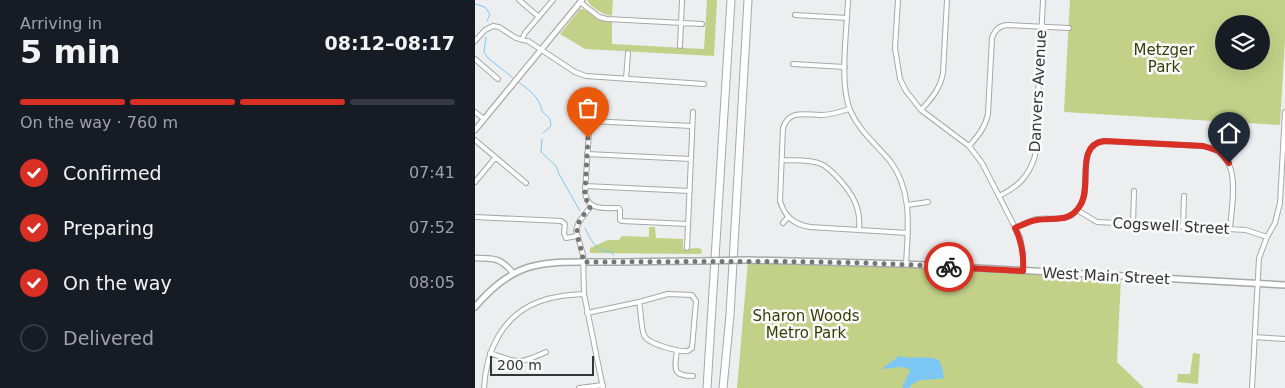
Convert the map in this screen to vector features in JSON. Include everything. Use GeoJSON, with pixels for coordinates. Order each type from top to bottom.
{"type":"FeatureCollection","features":[{"type":"Feature","properties":{"kind":"highway"},"geometry":{"type":"LineString","coordinates":[[707,388],[731,0]]}},
{"type":"Feature","properties":{"kind":"highway"},"geometry":{"type":"LineString","coordinates":[[723,388],[730,315],[747,0]]}},
{"type":"Feature","properties":{"kind":"main road","name":"West Main Street"},"geometry":{"type":"LineString","coordinates":[[475,307],[491,290],[513,274],[538,264],[551,262],[748,260],[906,264],[1285,285]]}},
{"type":"Feature","properties":{"kind":"street"},"geometry":{"type":"LineString","coordinates":[[519,0],[539,17]]}},
{"type":"Feature","properties":{"kind":"street"},"geometry":{"type":"LineString","coordinates":[[521,40],[553,0]]}},
{"type":"Feature","properties":{"kind":"street"},"geometry":{"type":"LineString","coordinates":[[680,46],[682,0]]}},
{"type":"Feature","properties":{"kind":"street"},"geometry":{"type":"LineString","coordinates":[[848,0],[845,88],[849,109],[858,126],[895,169],[900,179],[907,205],[906,264]]}},
{"type":"Feature","properties":{"kind":"street"},"geometry":{"type":"LineString","coordinates":[[897,0],[895,48],[900,79],[906,91],[921,110],[969,146],[982,164],[1019,237],[1023,254],[1023,271]]}},
{"type":"Feature","properties":{"kind":"street"},"geometry":{"type":"LineString","coordinates":[[921,110],[937,93],[942,79],[947,0]]}},
{"type":"Feature","properties":{"kind":"street","name":"Danvers Avenue"},"geometry":{"type":"LineString","coordinates":[[999,196],[1023,180],[1030,170],[1035,156],[1043,0]]}},
{"type":"Feature","properties":{"kind":"street"},"geometry":{"type":"LineString","coordinates":[[475,130],[581,1],[599,17],[607,19],[703,24]]}},
{"type":"Feature","properties":{"kind":"street"},"geometry":{"type":"LineString","coordinates":[[795,15],[847,18]]}},
{"type":"Feature","properties":{"kind":"street"},"geometry":{"type":"LineString","coordinates":[[969,146],[986,124],[992,38],[995,31],[1004,25],[1069,28]]}},
{"type":"Feature","properties":{"kind":"street"},"geometry":{"type":"LineString","coordinates":[[475,41],[485,30],[493,26],[501,28],[521,40],[528,41],[580,74],[592,77],[704,84]]}},
{"type":"Feature","properties":{"kind":"street"},"geometry":{"type":"LineString","coordinates":[[626,79],[628,53]]}},
{"type":"Feature","properties":{"kind":"street"},"geometry":{"type":"LineString","coordinates":[[475,59],[498,78]]}},
{"type":"Feature","properties":{"kind":"street"},"geometry":{"type":"LineString","coordinates":[[793,64],[845,67]]}},
{"type":"Feature","properties":{"kind":"street"},"geometry":{"type":"LineString","coordinates":[[849,109],[837,114],[796,114],[789,116],[785,121],[783,128],[780,201],[784,212],[801,226],[908,233]]}},
{"type":"Feature","properties":{"kind":"street"},"geometry":{"type":"LineString","coordinates":[[475,112],[484,118]]}},
{"type":"Feature","properties":{"kind":"street"},"geometry":{"type":"LineString","coordinates":[[687,248],[693,112]]}},
{"type":"Feature","properties":{"kind":"street"},"geometry":{"type":"LineString","coordinates":[[1252,388],[1259,258],[1275,222],[1280,203],[1285,112]]}},
{"type":"Feature","properties":{"kind":"street"},"geometry":{"type":"LineString","coordinates":[[590,116],[585,198],[591,206],[619,208],[620,220],[622,222],[688,224]]}},
{"type":"Feature","properties":{"kind":"street"},"geometry":{"type":"LineString","coordinates":[[589,121],[692,126]]}},
{"type":"Feature","properties":{"kind":"street"},"geometry":{"type":"LineString","coordinates":[[475,140],[526,183]]}},
{"type":"Feature","properties":{"kind":"street"},"geometry":{"type":"LineString","coordinates":[[1015,228],[1035,220],[1057,220],[1067,217],[1077,210],[1085,195],[1087,153],[1091,146],[1097,142],[1104,141],[1203,146],[1219,151],[1224,155],[1231,168],[1230,229]]}},
{"type":"Feature","properties":{"kind":"street"},"geometry":{"type":"LineString","coordinates":[[587,154],[691,159]]}},
{"type":"Feature","properties":{"kind":"street"},"geometry":{"type":"LineString","coordinates":[[475,182],[495,158]]}},
{"type":"Feature","properties":{"kind":"street"},"geometry":{"type":"LineString","coordinates":[[782,160],[819,163],[829,169],[854,197],[859,214],[859,230]]}},
{"type":"Feature","properties":{"kind":"street"},"geometry":{"type":"LineString","coordinates":[[585,186],[689,191]]}},
{"type":"Feature","properties":{"kind":"street"},"geometry":{"type":"LineString","coordinates":[[1133,224],[1134,191]]}},
{"type":"Feature","properties":{"kind":"street"},"geometry":{"type":"LineString","coordinates":[[1183,226],[1184,196]]}},
{"type":"Feature","properties":{"kind":"street"},"geometry":{"type":"LineString","coordinates":[[907,205],[927,202]]}},
{"type":"Feature","properties":{"kind":"street"},"geometry":{"type":"LineString","coordinates":[[579,388],[603,387],[587,313],[581,246],[577,236],[579,222],[591,206]]}},
{"type":"Feature","properties":{"kind":"street","name":"Cogswell Street"},"geometry":{"type":"LineString","coordinates":[[1077,210],[1097,222],[1246,230],[1267,237]]}},
{"type":"Feature","properties":{"kind":"street"},"geometry":{"type":"LineString","coordinates":[[475,217],[561,220],[565,224],[564,233],[566,238],[577,236]]}},
{"type":"Feature","properties":{"kind":"street"},"geometry":{"type":"LineString","coordinates":[[783,223],[788,217]]}},
{"type":"Feature","properties":{"kind":"street"},"geometry":{"type":"LineString","coordinates":[[475,258],[499,260],[513,274]]}},
{"type":"Feature","properties":{"kind":"street"},"geometry":{"type":"LineString","coordinates":[[484,388],[485,372],[490,353],[503,328],[527,307],[548,299],[584,294]]}},
{"type":"Feature","properties":{"kind":"street"},"geometry":{"type":"LineString","coordinates":[[587,313],[668,294],[692,295],[696,301],[691,348],[688,351],[677,350],[647,340],[644,336],[639,302]]}},
{"type":"Feature","properties":{"kind":"street"},"geometry":{"type":"LineString","coordinates":[[1255,337],[1285,339]]}},
{"type":"Feature","properties":{"kind":"street"},"geometry":{"type":"LineString","coordinates":[[677,350],[675,369],[678,374],[693,376]]}},
{"type":"Feature","properties":{"kind":"street"},"geometry":{"type":"LineString","coordinates":[[490,353],[520,362],[546,352]]}},
{"type":"Feature","properties":{"kind":"green space"},"geometry":{"type":"Polygon","coordinates":[[[587,0],[613,0],[612,16],[598,11],[587,0]]]}},
{"type":"Feature","properties":{"kind":"green space"},"geometry":{"type":"Polygon","coordinates":[[[707,0],[717,0],[714,56],[585,49],[560,34],[580,9],[583,9],[602,21],[612,22],[612,44],[704,49],[707,0]]]}},
{"type":"Feature","properties":{"kind":"green space","name":"Metzger Park"},"geometry":{"type":"Polygon","coordinates":[[[1070,0],[1285,0],[1285,39],[1280,125],[1064,112],[1070,0]]]}},
{"type":"Feature","properties":{"kind":"green space"},"geometry":{"type":"Polygon","coordinates":[[[649,227],[655,227],[656,238],[683,239],[683,249],[699,248],[702,250],[701,254],[590,253],[590,248],[608,240],[619,240],[622,236],[649,237],[649,227]]]}},
{"type":"Feature","properties":{"kind":"green space","name":"Sharon Woods Metro Park"},"geometry":{"type":"Polygon","coordinates":[[[748,260],[831,262],[1121,277],[1117,362],[1144,388],[737,388],[748,260]]]}},
{"type":"Feature","properties":{"kind":"green space"},"geometry":{"type":"Polygon","coordinates":[[[1193,353],[1200,354],[1198,384],[1177,382],[1178,374],[1190,374],[1193,353]]]}},
{"type":"Feature","properties":{"kind":"water"},"geometry":{"type":"Polygon","coordinates":[[[899,356],[929,357],[939,360],[944,378],[921,380],[912,384],[909,388],[902,388],[909,369],[902,367],[882,369],[899,356]]]}},
{"type":"Feature","properties":{"kind":"waterway"},"geometry":{"type":"LineString","coordinates":[[475,4],[485,7],[490,14],[487,21]]}},
{"type":"Feature","properties":{"kind":"waterway"},"geometry":{"type":"LineString","coordinates":[[486,37],[484,52],[488,58],[513,78]]}},
{"type":"Feature","properties":{"kind":"waterway"},"geometry":{"type":"LineString","coordinates":[[518,82],[533,94],[539,102],[542,111],[550,119],[551,126],[543,133]]}},
{"type":"Feature","properties":{"kind":"waterway"},"geometry":{"type":"LineString","coordinates":[[542,139],[541,152],[556,166],[580,211]]}},
{"type":"Feature","properties":{"kind":"waterway"},"geometry":{"type":"LineString","coordinates":[[585,228],[597,247],[614,255]]}},
{"type":"Feature","properties":{"kind":"way so far"},"geometry":{"type":"LineString","coordinates":[[588,138],[585,198],[591,206],[579,222],[576,230],[583,262],[748,260],[949,267]]}},
{"type":"Feature","properties":{"kind":"route"},"geometry":{"type":"LineString","coordinates":[[949,267],[1023,271],[1023,254],[1015,228],[1035,220],[1057,220],[1067,217],[1077,210],[1085,195],[1087,153],[1091,146],[1097,142],[1211,147],[1224,155],[1229,163]]}}]}
